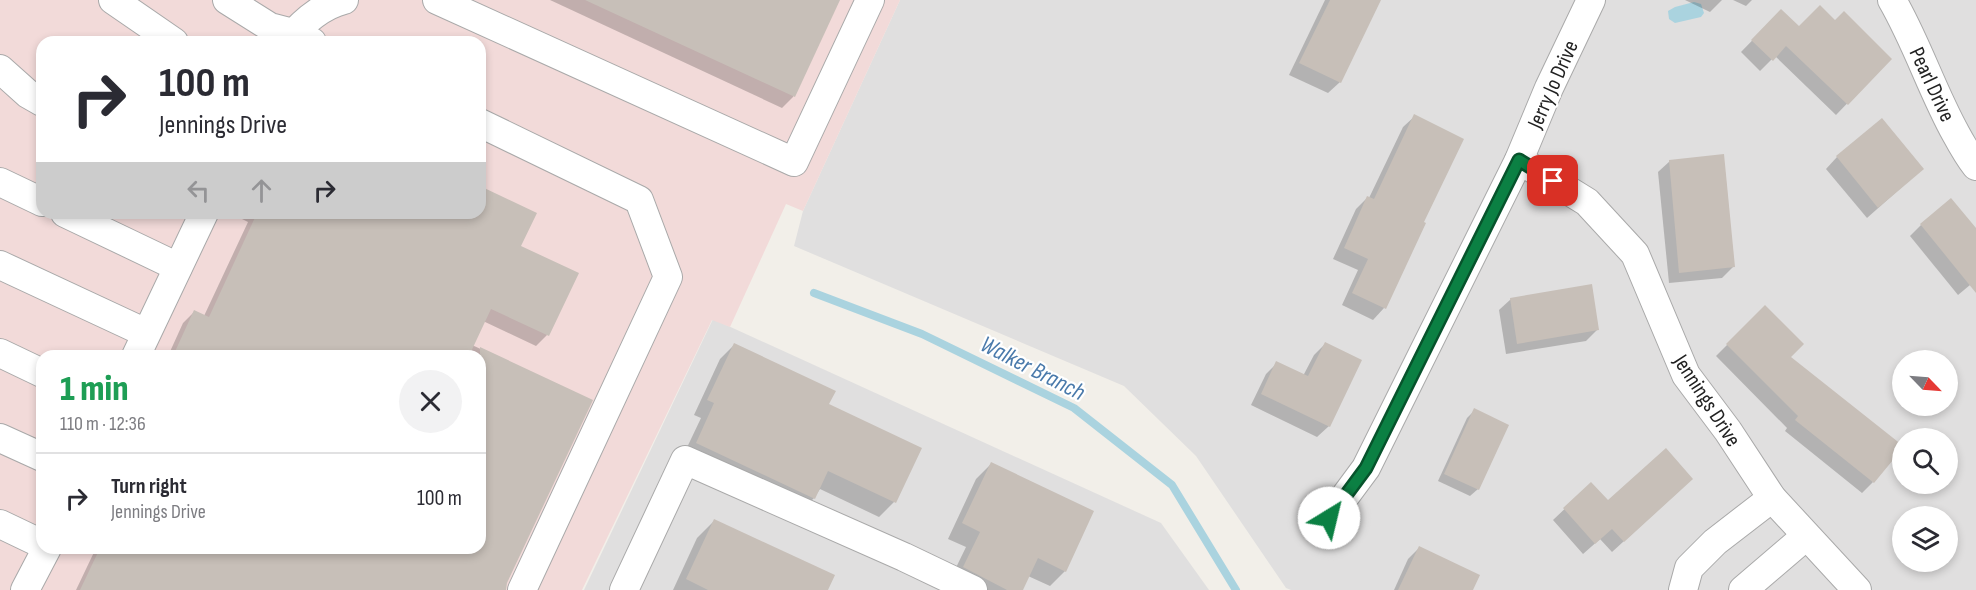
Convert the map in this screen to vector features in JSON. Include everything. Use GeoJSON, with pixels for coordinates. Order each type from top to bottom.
{"type":"FeatureCollection","features":[{"type":"Feature","properties":{"kind":"street"},"geometry":{"type":"LineString","coordinates":[[114,0],[165,36]]}},
{"type":"Feature","properties":{"kind":"street"},"geometry":{"type":"LineString","coordinates":[[227,0],[249,16],[290,36]]}},
{"type":"Feature","properties":{"kind":"street"},"geometry":{"type":"LineString","coordinates":[[298,36],[304,20],[339,0]]}},
{"type":"Feature","properties":{"kind":"street"},"geometry":{"type":"LineString","coordinates":[[436,0],[794,162],[870,0]]}},
{"type":"Feature","properties":{"kind":"street","name":"Jerry Jo Drive"},"geometry":{"type":"LineString","coordinates":[[1329,518],[1366,468],[1519,160],[1549,88],[1591,0]]}},
{"type":"Feature","properties":{"kind":"street","name":"Pearl Drive"},"geometry":{"type":"LineString","coordinates":[[1892,0],[1902,17],[1947,117],[1976,166]]}},
{"type":"Feature","properties":{"kind":"street"},"geometry":{"type":"LineString","coordinates":[[0,69],[36,99]]}},
{"type":"Feature","properties":{"kind":"street"},"geometry":{"type":"LineString","coordinates":[[486,126],[639,200],[668,277],[522,590]]}},
{"type":"Feature","properties":{"kind":"street","name":"Jennings Drive"},"geometry":{"type":"LineString","coordinates":[[1519,160],[1587,202],[1635,254],[1686,375],[1728,431],[1772,498],[1857,590]]}},
{"type":"Feature","properties":{"kind":"street"},"geometry":{"type":"LineString","coordinates":[[0,182],[36,199]]}},
{"type":"Feature","properties":{"kind":"street"},"geometry":{"type":"LineString","coordinates":[[78,219],[178,267]]}},
{"type":"Feature","properties":{"kind":"street"},"geometry":{"type":"LineString","coordinates":[[0,265],[141,344],[201,219]]}},
{"type":"Feature","properties":{"kind":"street"},"geometry":{"type":"LineString","coordinates":[[0,353],[36,370]]}},
{"type":"Feature","properties":{"kind":"street"},"geometry":{"type":"LineString","coordinates":[[0,438],[36,454]]}},
{"type":"Feature","properties":{"kind":"street"},"geometry":{"type":"LineString","coordinates":[[624,590],[686,460],[904,556],[973,590]]}},
{"type":"Feature","properties":{"kind":"street"},"geometry":{"type":"LineString","coordinates":[[1683,590],[1689,568],[1715,542],[1772,498]]}},
{"type":"Feature","properties":{"kind":"street"},"geometry":{"type":"LineString","coordinates":[[0,524],[36,541]]}},
{"type":"Feature","properties":{"kind":"street"},"geometry":{"type":"LineString","coordinates":[[1743,590],[1806,536]]}},
{"type":"Feature","properties":{"kind":"street"},"geometry":{"type":"LineString","coordinates":[[25,590],[44,554]]}},
{"type":"Feature","properties":{"kind":"shaded area"},"geometry":{"type":"Polygon","coordinates":[[[0,0],[900,0],[803,211],[786,204],[730,327],[712,320],[582,590],[0,590],[0,0]]]}},
{"type":"Feature","properties":{"kind":"shaded area"},"geometry":{"type":"Polygon","coordinates":[[[900,0],[1976,0],[1976,590],[1291,590],[1286,588],[1196,456],[1124,386],[794,246],[803,211],[900,0]]]}},
{"type":"Feature","properties":{"kind":"shaded area"},"geometry":{"type":"Polygon","coordinates":[[[713,319],[1161,523],[1209,590],[584,590],[713,319]]]}},
{"type":"Feature","properties":{"kind":"water"},"geometry":{"type":"Polygon","coordinates":[[[1694,2],[1701,4],[1704,13],[1701,17],[1675,23],[1669,19],[1668,11],[1694,2]]]}},
{"type":"Feature","properties":{"kind":"building"},"geometry":{"type":"Polygon","coordinates":[[[585,0],[840,0],[795,97],[585,0]]]}},
{"type":"Feature","properties":{"kind":"building"},"geometry":{"type":"Polygon","coordinates":[[[1330,0],[1381,0],[1341,83],[1299,63],[1330,0]]]}},
{"type":"Feature","properties":{"kind":"building"},"geometry":{"type":"Polygon","coordinates":[[[1820,5],[1835,20],[1844,11],[1892,59],[1848,105],[1786,46],[1773,61],[1751,40],[1781,9],[1799,26],[1820,5]]]}},
{"type":"Feature","properties":{"kind":"building"},"geometry":{"type":"Polygon","coordinates":[[[1414,114],[1464,139],[1386,309],[1352,293],[1368,259],[1344,248],[1367,196],[1374,199],[1414,114]]]}},
{"type":"Feature","properties":{"kind":"building"},"geometry":{"type":"Polygon","coordinates":[[[1882,118],[1924,169],[1878,208],[1836,156],[1882,118]]]}},
{"type":"Feature","properties":{"kind":"building"},"geometry":{"type":"Polygon","coordinates":[[[1724,154],[1735,267],[1679,273],[1669,160],[1724,154]]]}},
{"type":"Feature","properties":{"kind":"building"},"geometry":{"type":"Polygon","coordinates":[[[486,189],[537,213],[521,246],[579,273],[549,336],[491,309],[472,350],[176,350],[194,310],[209,317],[254,219],[486,219],[486,189]]]}},
{"type":"Feature","properties":{"kind":"building"},"geometry":{"type":"Polygon","coordinates":[[[1951,198],[1976,228],[1976,293],[1920,224],[1951,198]]]}},
{"type":"Feature","properties":{"kind":"building"},"geometry":{"type":"Polygon","coordinates":[[[1592,284],[1599,330],[1517,344],[1510,298],[1592,284]]]}},
{"type":"Feature","properties":{"kind":"building"},"geometry":{"type":"Polygon","coordinates":[[[1765,305],[1804,344],[1791,357],[1892,437],[1892,461],[1874,483],[1795,420],[1798,416],[1726,344],[1765,305]]]}},
{"type":"Feature","properties":{"kind":"building"},"geometry":{"type":"Polygon","coordinates":[[[1325,342],[1362,360],[1330,427],[1261,394],[1276,361],[1308,376],[1325,342]]]}},
{"type":"Feature","properties":{"kind":"building"},"geometry":{"type":"Polygon","coordinates":[[[734,343],[836,391],[829,404],[922,448],[896,503],[828,471],[815,499],[696,443],[714,403],[707,400],[734,343]]]}},
{"type":"Feature","properties":{"kind":"building"},"geometry":{"type":"Polygon","coordinates":[[[480,347],[593,400],[507,583],[506,590],[80,590],[97,554],[486,554],[486,350],[480,350],[480,347]]]}},
{"type":"Feature","properties":{"kind":"building"},"geometry":{"type":"Polygon","coordinates":[[[1474,408],[1509,425],[1479,490],[1444,474],[1474,408]]]}},
{"type":"Feature","properties":{"kind":"building"},"geometry":{"type":"Polygon","coordinates":[[[1666,448],[1693,479],[1624,542],[1612,529],[1595,544],[1563,508],[1591,482],[1608,500],[1666,448]]]}},
{"type":"Feature","properties":{"kind":"building"},"geometry":{"type":"Polygon","coordinates":[[[991,462],[1094,511],[1066,572],[1038,558],[1023,590],[1007,590],[963,567],[980,532],[962,523],[991,462]]]}},
{"type":"Feature","properties":{"kind":"building"},"geometry":{"type":"Polygon","coordinates":[[[714,519],[835,575],[828,590],[708,590],[686,579],[714,519]]]}},
{"type":"Feature","properties":{"kind":"building"},"geometry":{"type":"Polygon","coordinates":[[[1419,546],[1480,575],[1473,590],[1398,590],[1419,546]]]}},
{"type":"Feature","properties":{"kind":"waterway","name":"Walker Branch"},"geometry":{"type":"LineString","coordinates":[[814,293],[922,334],[1074,408],[1172,485],[1236,590]]}},
{"type":"Feature","properties":{"kind":"route"},"geometry":{"type":"LineString","coordinates":[[1329,518],[1366,468],[1519,160],[1553,181]]}}]}
